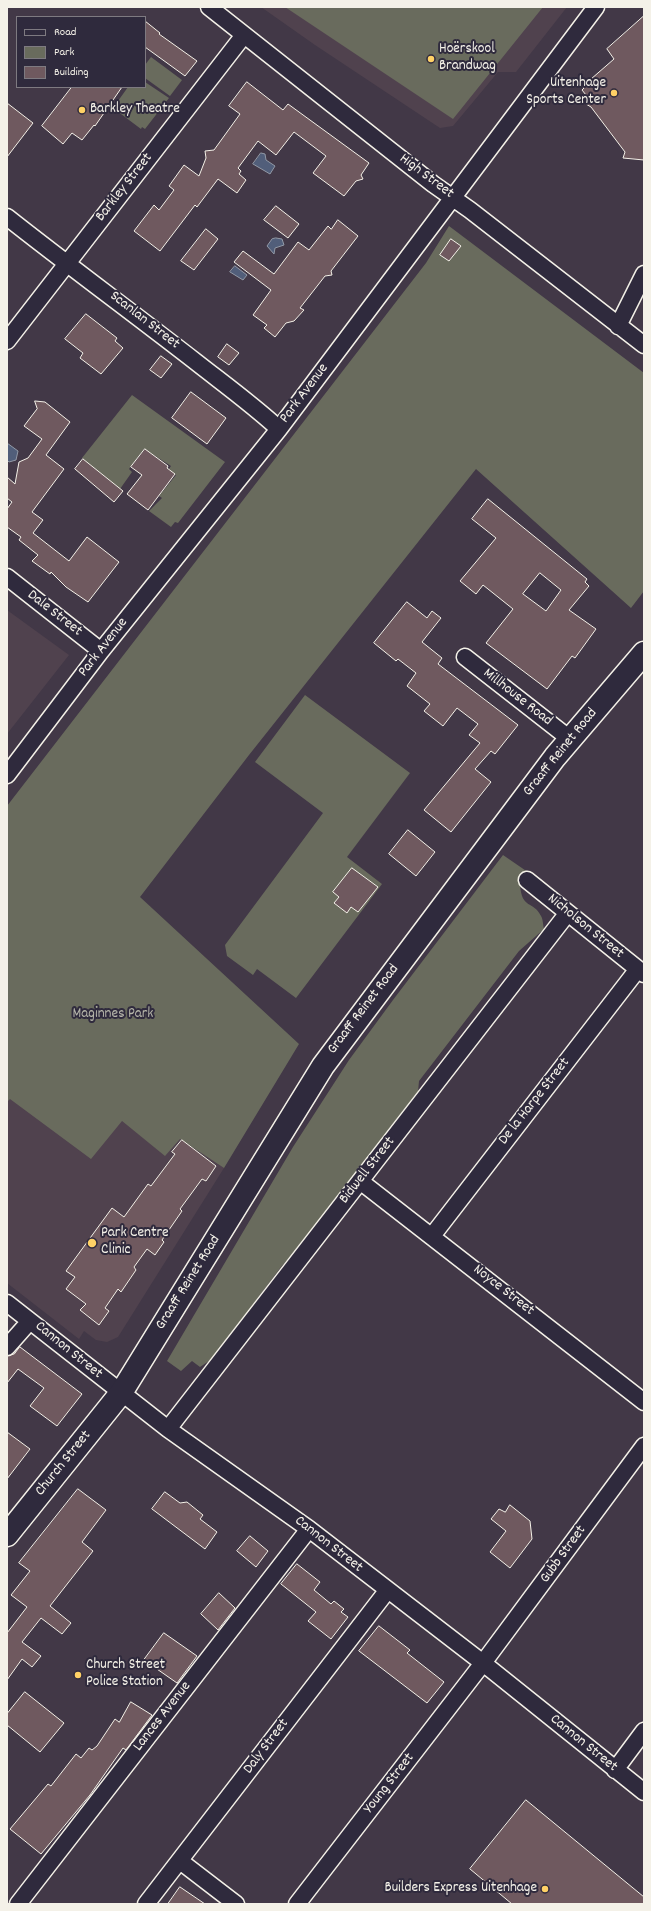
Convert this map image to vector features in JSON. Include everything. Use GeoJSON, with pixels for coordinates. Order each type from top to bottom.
{"type":"FeatureCollection","features":[{"type":"Feature","properties":{"kind":"main road","name":"Graaff Reinet Road"},"geometry":{"type":"LineString","coordinates":[[121,1394],[322,1066],[570,739],[642,658]]}},
{"type":"Feature","properties":{"kind":"main road","name":"Church Street"},"geometry":{"type":"LineString","coordinates":[[7,1535],[121,1394]]}},
{"type":"Feature","properties":{"kind":"street","name":"High Street"},"geometry":{"type":"LineString","coordinates":[[209,7],[644,345]]}},
{"type":"Feature","properties":{"kind":"street","name":"Park Avenue"},"geometry":{"type":"LineString","coordinates":[[7,775],[101,651],[279,429],[596,7]]}},
{"type":"Feature","properties":{"kind":"street","name":"Barkley Street"},"geometry":{"type":"LineString","coordinates":[[7,341],[244,35]]}},
{"type":"Feature","properties":{"kind":"street","name":"Scanlan Street"},"geometry":{"type":"LineString","coordinates":[[7,217],[66,264],[80,272],[148,324],[264,415],[279,429]]}},
{"type":"Feature","properties":{"kind":"street"},"geometry":{"type":"LineString","coordinates":[[618,326],[644,274]]}},
{"type":"Feature","properties":{"kind":"street","name":"Dale Street"},"geometry":{"type":"LineString","coordinates":[[7,577],[101,651]]}},
{"type":"Feature","properties":{"kind":"street","name":"Millhouse Road"},"geometry":{"type":"LineString","coordinates":[[465,657],[570,739]]}},
{"type":"Feature","properties":{"kind":"street","name":"Nicholson Street"},"geometry":{"type":"LineString","coordinates":[[527,880],[567,914],[641,971]]}},
{"type":"Feature","properties":{"kind":"street","name":"Bidwell Street"},"geometry":{"type":"LineString","coordinates":[[168,1429],[567,914]]}},
{"type":"Feature","properties":{"kind":"street","name":"De la Harpe Street"},"geometry":{"type":"LineString","coordinates":[[432,1236],[641,971]]}},
{"type":"Feature","properties":{"kind":"street","name":"Noyce Street"},"geometry":{"type":"LineString","coordinates":[[360,1181],[644,1402]]}},
{"type":"Feature","properties":{"kind":"street","name":"Cannon Street"},"geometry":{"type":"LineString","coordinates":[[7,1303],[121,1394],[309,1529],[483,1663],[644,1792]]}},
{"type":"Feature","properties":{"kind":"street"},"geometry":{"type":"LineString","coordinates":[[7,1347],[30,1321]]}},
{"type":"Feature","properties":{"kind":"street","name":"Gubb Street"},"geometry":{"type":"LineString","coordinates":[[483,1663],[644,1446]]}},
{"type":"Feature","properties":{"kind":"street","name":"Lances Avenue"},"geometry":{"type":"LineString","coordinates":[[18,1904],[309,1529]]}},
{"type":"Feature","properties":{"kind":"street","name":"Daly Street"},"geometry":{"type":"LineString","coordinates":[[146,1904],[387,1590]]}},
{"type":"Feature","properties":{"kind":"street","name":"Young Street"},"geometry":{"type":"LineString","coordinates":[[297,1904],[483,1663]]}},
{"type":"Feature","properties":{"kind":"street"},"geometry":{"type":"LineString","coordinates":[[615,1770],[644,1731]]}},
{"type":"Feature","properties":{"kind":"street"},"geometry":{"type":"LineString","coordinates":[[180,1861],[236,1904]]}},
{"type":"Feature","properties":{"kind":"shaded area","name":"Hoërskool Brandwag"},"geometry":{"type":"Polygon","coordinates":[[[261,7],[567,7],[516,72],[498,72],[453,126],[440,128],[315,45],[261,7]]]}},
{"type":"Feature","properties":{"kind":"shaded area"},"geometry":{"type":"Polygon","coordinates":[[[7,610],[69,655],[7,734],[7,610]]]}},
{"type":"Feature","properties":{"kind":"shaded area","name":"Park Centre Clinic"},"geometry":{"type":"Polygon","coordinates":[[[10,1098],[122,1121],[165,1155],[180,1138],[224,1168],[118,1337],[107,1342],[96,1340],[84,1331],[79,1339],[7,1283],[7,1102],[10,1098]]]}},
{"type":"Feature","properties":{"kind":"green space","name":"Hoërskool Brandwag"},"geometry":{"type":"Polygon","coordinates":[[[285,7],[543,7],[453,119],[285,7]]]}},
{"type":"Feature","properties":{"kind":"green space"},"geometry":{"type":"Polygon","coordinates":[[[151,57],[182,80],[170,96],[146,79],[146,64],[151,57]]]}},
{"type":"Feature","properties":{"kind":"green space"},"geometry":{"type":"Polygon","coordinates":[[[146,83],[169,98],[145,129],[142,127],[141,129],[113,108],[127,88],[146,88],[146,83]]]}},
{"type":"Feature","properties":{"kind":"green space","name":"Maginnes Park"},"geometry":{"type":"Polygon","coordinates":[[[449,226],[644,373],[644,591],[631,608],[476,469],[249,755],[140,897],[299,1044],[224,1168],[180,1139],[165,1156],[122,1121],[91,1159],[10,1099],[7,1102],[7,806],[426,263],[449,226]]]}},
{"type":"Feature","properties":{"kind":"green space"},"geometry":{"type":"Polygon","coordinates":[[[132,395],[225,462],[178,523],[175,522],[171,527],[149,511],[162,498],[159,496],[176,475],[169,469],[171,466],[144,449],[129,469],[132,472],[120,489],[82,458],[132,395]]]}},
{"type":"Feature","properties":{"kind":"green space"},"geometry":{"type":"Polygon","coordinates":[[[305,695],[410,773],[347,857],[382,884],[296,998],[257,969],[253,975],[227,956],[225,945],[323,813],[255,762],[305,695]]]}},
{"type":"Feature","properties":{"kind":"green space"},"geometry":{"type":"Polygon","coordinates":[[[503,855],[535,877],[524,880],[520,885],[521,893],[525,902],[538,911],[543,920],[544,929],[519,951],[419,1081],[418,1092],[307,1238],[281,1267],[212,1359],[200,1367],[192,1361],[181,1371],[167,1361],[293,1147],[349,1060],[503,855]]]}},
{"type":"Feature","properties":{"kind":"water"},"geometry":{"type":"Polygon","coordinates":[[[261,153],[265,154],[266,160],[275,166],[270,174],[253,164],[261,153]]]}},
{"type":"Feature","properties":{"kind":"water"},"geometry":{"type":"Polygon","coordinates":[[[272,239],[282,239],[284,245],[275,248],[274,254],[267,246],[272,239]]]}},
{"type":"Feature","properties":{"kind":"water"},"geometry":{"type":"Polygon","coordinates":[[[235,266],[247,275],[243,280],[230,272],[235,266]]]}},
{"type":"Feature","properties":{"kind":"water"},"geometry":{"type":"Polygon","coordinates":[[[7,443],[18,451],[16,460],[9,462],[7,460],[7,443]]]}},
{"type":"Feature","properties":{"kind":"building","name":"Uitenhage Sports Center"},"geometry":{"type":"Polygon","coordinates":[[[644,16],[644,160],[623,158],[625,152],[591,107],[586,104],[586,95],[582,90],[584,88],[583,86],[614,59],[607,49],[644,16]]]}},
{"type":"Feature","properties":{"kind":"building","name":"Barkley Theatre"},"geometry":{"type":"Polygon","coordinates":[[[146,22],[160,33],[159,34],[197,61],[185,76],[146,48],[146,22]]]}},
{"type":"Feature","properties":{"kind":"building"},"geometry":{"type":"Polygon","coordinates":[[[247,82],[283,110],[288,104],[369,163],[361,175],[363,179],[356,181],[344,196],[313,173],[326,156],[294,132],[276,155],[258,141],[238,168],[241,171],[239,174],[246,180],[237,193],[218,179],[197,207],[195,205],[160,251],[134,231],[154,205],[159,210],[174,190],[169,186],[184,165],[199,176],[206,158],[205,151],[214,150],[240,114],[229,106],[247,82]]]}},
{"type":"Feature","properties":{"kind":"building","name":"Barkley Theatre"},"geometry":{"type":"Polygon","coordinates":[[[71,88],[121,88],[95,126],[94,125],[82,140],[72,133],[63,144],[42,126],[71,88]]]}},
{"type":"Feature","properties":{"kind":"building"},"geometry":{"type":"Polygon","coordinates":[[[7,103],[33,123],[7,157],[7,103]]]}},
{"type":"Feature","properties":{"kind":"building"},"geometry":{"type":"Polygon","coordinates":[[[276,206],[299,224],[288,238],[264,220],[276,206]]]}},
{"type":"Feature","properties":{"kind":"building"},"geometry":{"type":"Polygon","coordinates":[[[338,220],[358,236],[331,271],[332,275],[325,276],[300,308],[304,310],[294,321],[286,323],[275,337],[264,328],[267,325],[253,315],[271,290],[234,262],[243,251],[274,274],[298,242],[309,250],[328,226],[331,229],[338,220]]]}},
{"type":"Feature","properties":{"kind":"building"},"geometry":{"type":"Polygon","coordinates":[[[206,229],[218,239],[194,270],[181,261],[206,229]]]}},
{"type":"Feature","properties":{"kind":"building"},"geometry":{"type":"Polygon","coordinates":[[[451,239],[461,246],[449,261],[440,255],[451,239]]]}},
{"type":"Feature","properties":{"kind":"building"},"geometry":{"type":"Polygon","coordinates":[[[86,314],[117,338],[115,341],[123,348],[101,374],[80,358],[83,353],[65,339],[86,314]]]}},
{"type":"Feature","properties":{"kind":"building"},"geometry":{"type":"Polygon","coordinates":[[[227,344],[239,353],[229,365],[218,357],[227,344]]]}},
{"type":"Feature","properties":{"kind":"building"},"geometry":{"type":"Polygon","coordinates":[[[161,356],[172,364],[161,378],[150,370],[161,356]]]}},
{"type":"Feature","properties":{"kind":"building"},"geometry":{"type":"Polygon","coordinates":[[[191,392],[226,418],[207,444],[172,418],[191,392]]]}},
{"type":"Feature","properties":{"kind":"building"},"geometry":{"type":"Polygon","coordinates":[[[35,401],[45,402],[70,422],[46,455],[64,469],[32,512],[43,520],[33,533],[69,561],[87,537],[119,562],[88,602],[66,587],[51,572],[50,574],[32,561],[38,555],[19,540],[21,537],[7,527],[7,509],[12,502],[7,498],[7,477],[15,484],[19,462],[28,458],[42,439],[24,426],[37,409],[35,401]]]}},
{"type":"Feature","properties":{"kind":"building"},"geometry":{"type":"Polygon","coordinates":[[[145,449],[168,466],[167,468],[175,474],[148,510],[127,494],[142,475],[131,467],[145,449]]]}},
{"type":"Feature","properties":{"kind":"building"},"geometry":{"type":"Polygon","coordinates":[[[83,459],[123,491],[114,502],[75,469],[83,459]]]}},
{"type":"Feature","properties":{"kind":"building"},"geometry":{"type":"Polygon","coordinates":[[[488,499],[587,579],[585,582],[589,586],[569,610],[596,629],[575,658],[572,656],[547,689],[486,643],[513,609],[483,585],[476,594],[460,581],[496,538],[472,519],[488,499]],[[540,573],[523,594],[546,611],[561,590],[540,573]]]}},
{"type":"Feature","properties":{"kind":"building"},"geometry":{"type":"Polygon","coordinates":[[[407,602],[427,618],[432,611],[441,618],[422,642],[442,658],[438,664],[518,725],[495,754],[491,751],[475,769],[491,782],[451,832],[424,810],[480,743],[469,735],[478,724],[457,708],[443,726],[424,711],[430,704],[407,686],[416,673],[398,659],[396,661],[374,643],[407,602]]]}},
{"type":"Feature","properties":{"kind":"building"},"geometry":{"type":"Polygon","coordinates":[[[408,830],[435,852],[416,876],[389,854],[408,830]]]}},
{"type":"Feature","properties":{"kind":"building"},"geometry":{"type":"Polygon","coordinates":[[[352,868],[378,887],[358,912],[351,907],[347,913],[334,903],[339,897],[333,892],[352,868]]]}},
{"type":"Feature","properties":{"kind":"building"},"geometry":{"type":"Polygon","coordinates":[[[182,1140],[216,1166],[206,1181],[202,1179],[180,1209],[182,1211],[162,1240],[164,1242],[155,1255],[147,1249],[134,1267],[136,1270],[121,1292],[118,1289],[105,1308],[109,1311],[99,1325],[80,1310],[86,1304],[66,1289],[75,1277],[66,1271],[112,1208],[124,1217],[148,1184],[151,1186],[175,1154],[172,1152],[182,1140]]]}},
{"type":"Feature","properties":{"kind":"building"},"geometry":{"type":"Polygon","coordinates":[[[20,1347],[82,1394],[57,1426],[30,1406],[44,1388],[18,1369],[7,1383],[7,1356],[14,1354],[20,1347]]]}},
{"type":"Feature","properties":{"kind":"building"},"geometry":{"type":"Polygon","coordinates":[[[7,1432],[30,1449],[7,1479],[7,1432]]]}},
{"type":"Feature","properties":{"kind":"building"},"geometry":{"type":"Polygon","coordinates":[[[78,1489],[106,1510],[82,1542],[93,1551],[50,1606],[71,1623],[62,1634],[41,1618],[22,1642],[41,1656],[32,1667],[22,1659],[7,1680],[7,1633],[27,1607],[11,1595],[30,1571],[19,1563],[78,1489]]]}},
{"type":"Feature","properties":{"kind":"building"},"geometry":{"type":"Polygon","coordinates":[[[165,1492],[180,1503],[187,1502],[203,1515],[200,1519],[217,1532],[205,1549],[152,1509],[165,1492]]]}},
{"type":"Feature","properties":{"kind":"building"},"geometry":{"type":"Polygon","coordinates":[[[510,1505],[530,1521],[532,1539],[510,1568],[490,1552],[506,1531],[491,1519],[499,1509],[505,1512],[510,1505]]]}},
{"type":"Feature","properties":{"kind":"building"},"geometry":{"type":"Polygon","coordinates":[[[250,1536],[268,1551],[256,1567],[237,1551],[250,1536]]]}},
{"type":"Feature","properties":{"kind":"building"},"geometry":{"type":"Polygon","coordinates":[[[297,1564],[320,1582],[314,1590],[331,1604],[334,1601],[344,1609],[341,1612],[348,1617],[331,1639],[308,1621],[316,1612],[281,1584],[297,1564]]]}},
{"type":"Feature","properties":{"kind":"building"},"geometry":{"type":"Polygon","coordinates":[[[219,1593],[235,1608],[218,1630],[201,1614],[219,1593]]]}},
{"type":"Feature","properties":{"kind":"building"},"geometry":{"type":"Polygon","coordinates":[[[379,1626],[410,1650],[407,1653],[444,1682],[427,1703],[359,1651],[379,1626]]]}},
{"type":"Feature","properties":{"kind":"building"},"geometry":{"type":"Polygon","coordinates":[[[164,1633],[197,1656],[177,1683],[144,1660],[164,1633]]]}},
{"type":"Feature","properties":{"kind":"building"},"geometry":{"type":"Polygon","coordinates":[[[25,1692],[64,1723],[40,1752],[7,1725],[7,1714],[25,1692]]]}},
{"type":"Feature","properties":{"kind":"building"},"geometry":{"type":"Polygon","coordinates":[[[131,1702],[152,1715],[126,1750],[123,1748],[90,1795],[41,1854],[10,1829],[48,1784],[51,1786],[76,1754],[81,1758],[89,1748],[92,1750],[97,1746],[115,1719],[119,1722],[131,1702]]]}},
{"type":"Feature","properties":{"kind":"building"},"geometry":{"type":"Polygon","coordinates":[[[526,1800],[644,1897],[644,1904],[512,1904],[470,1869],[526,1800]]]}},
{"type":"Feature","properties":{"kind":"building"},"geometry":{"type":"Polygon","coordinates":[[[180,1887],[205,1904],[168,1904],[180,1887]]]}},
{"type":"Feature","properties":{"kind":"place","name":"Hoërskool Brandwag"},"geometry":{"type":"Point","coordinates":[431,59]}},
{"type":"Feature","properties":{"kind":"place","name":"Uitenhage Sports Center"},"geometry":{"type":"Point","coordinates":[614,93]}},
{"type":"Feature","properties":{"kind":"place","name":"Barkley Theatre"},"geometry":{"type":"Point","coordinates":[82,110]}},
{"type":"Feature","properties":{"kind":"place","name":"Park Centre Clinic"},"geometry":{"type":"Point","coordinates":[92,1243]}},
{"type":"Feature","properties":{"kind":"place","name":"Church Street Police Station"},"geometry":{"type":"Point","coordinates":[78,1675]}},
{"type":"Feature","properties":{"kind":"place","name":"Builders Express Uitenhage"},"geometry":{"type":"Point","coordinates":[545,1889]}}]}
